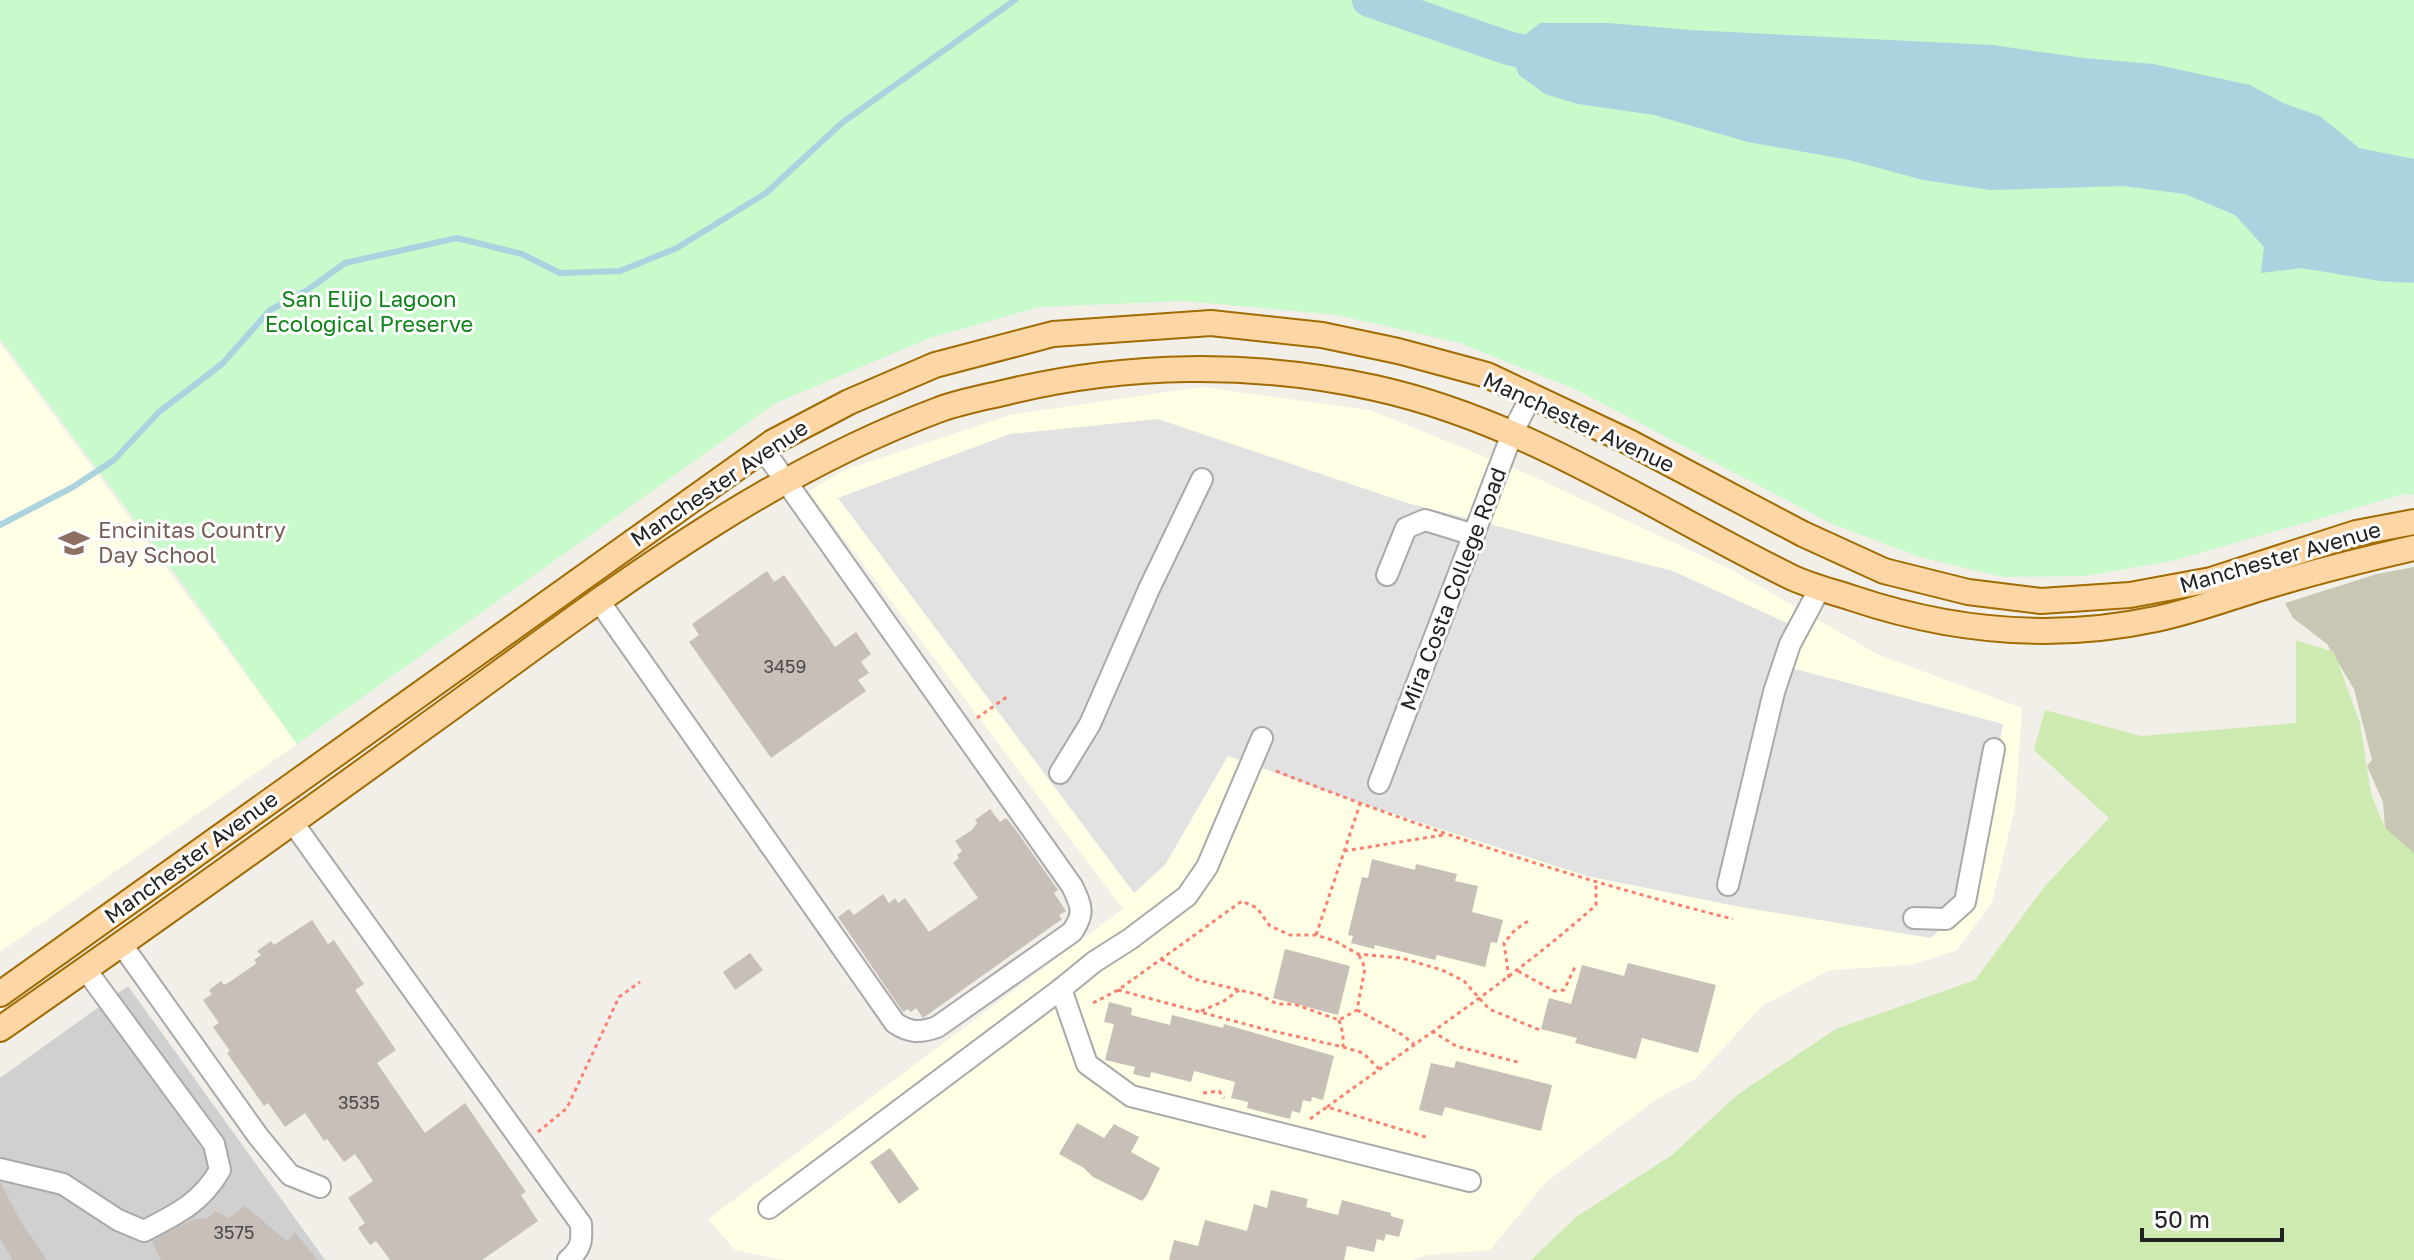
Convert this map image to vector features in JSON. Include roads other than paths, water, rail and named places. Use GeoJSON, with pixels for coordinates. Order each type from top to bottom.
{"type":"FeatureCollection","features":[{"type":"Feature","properties":{"kind":"main road","name":"Manchester Avenue"},"geometry":{"type":"LineString","coordinates":[[0,994],[763,449],[849,402],[935,365],[1053,334],[1211,323],[1322,335],[1487,375],[1629,442],[1803,534],[1884,571],[1968,592],[2041,601],[2130,595],[2211,580],[2356,533],[2414,522]]}},
{"type":"Feature","properties":{"kind":"main road","name":"Manchester Avenue"},"geometry":{"type":"LineString","coordinates":[[0,1029],[293,823],[599,601],[722,518],[822,460],[944,408],[1039,384],[1141,370],[1242,368],[1372,387],[1459,411],[1564,457],[1788,576],[1891,611],[1980,628],[2058,632],[2155,620],[2310,573],[2414,548]]}},
{"type":"Feature","properties":{"kind":"street","name":"Mira Costa College Road"},"geometry":{"type":"LineString","coordinates":[[1379,783],[1512,434],[1531,396]]}},
{"type":"Feature","properties":{"kind":"street"},"geometry":{"type":"LineString","coordinates":[[599,601],[895,1023],[908,1031],[921,1032],[937,1027],[1072,932],[1081,920],[1081,905],[1072,886],[763,449]]}},
{"type":"Feature","properties":{"kind":"street"},"geometry":{"type":"LineString","coordinates":[[1060,773],[1090,724],[1149,589],[1202,479]]}},
{"type":"Feature","properties":{"kind":"street"},"geometry":{"type":"LineString","coordinates":[[1387,575],[1406,528],[1425,520],[1474,535]]}},
{"type":"Feature","properties":{"kind":"street"},"geometry":{"type":"LineString","coordinates":[[1728,885],[1774,692],[1790,644],[1820,588]]}},
{"type":"Feature","properties":{"kind":"street"},"geometry":{"type":"LineString","coordinates":[[769,1208],[1094,962],[1187,896],[1207,867],[1262,738]]}},
{"type":"Feature","properties":{"kind":"street"},"geometry":{"type":"LineString","coordinates":[[1914,918],[1946,919],[1965,902],[1994,749]]}},
{"type":"Feature","properties":{"kind":"street"},"geometry":{"type":"LineString","coordinates":[[293,823],[581,1224],[582,1244],[568,1260]]}},
{"type":"Feature","properties":{"kind":"street"},"geometry":{"type":"LineString","coordinates":[[122,945],[258,1136],[290,1175],[320,1187]]}},
{"type":"Feature","properties":{"kind":"street"},"geometry":{"type":"LineString","coordinates":[[0,1169],[63,1184],[118,1220],[144,1231],[208,1191],[220,1170],[214,1144],[86,970]]}},
{"type":"Feature","properties":{"kind":"street"},"geometry":{"type":"LineString","coordinates":[[1061,989],[1087,1064],[1131,1096],[1470,1181]]}},
{"type":"Feature","properties":{"kind":"water"},"geometry":{"type":"Polygon","coordinates":[[[1540,23],[1609,23],[1689,30],[1992,45],[2153,64],[2250,85],[2285,104],[2320,116],[2359,148],[2414,159],[2414,283],[2380,281],[2301,268],[2261,273],[2264,247],[2235,215],[2185,194],[2123,186],[1990,190],[1923,180],[1849,160],[1748,142],[1654,115],[1578,104],[1545,94],[1519,75],[1508,48],[1540,23]]]}},
{"type":"Feature","properties":{"kind":"waterway"},"geometry":{"type":"LineString","coordinates":[[0,525],[73,487],[114,460],[159,412],[222,364],[270,310],[306,291],[345,263],[457,238],[522,254],[560,273],[620,271],[677,248],[766,193],[843,122],[1015,0]]}},
{"type":"Feature","properties":{"kind":"waterway"},"geometry":{"type":"LineString","coordinates":[[1369,0],[1508,48],[1552,58]]}},
{"type":"Feature","properties":{"kind":"place","name":"Encinitas Country Day School"},"geometry":{"type":"Point","coordinates":[74,543]}},
{"type":"Feature","properties":{"kind":"park label","name":"San Elijo Lagoon Ecological Preserve"},"geometry":{"type":"Point","coordinates":[369,312]}}]}
